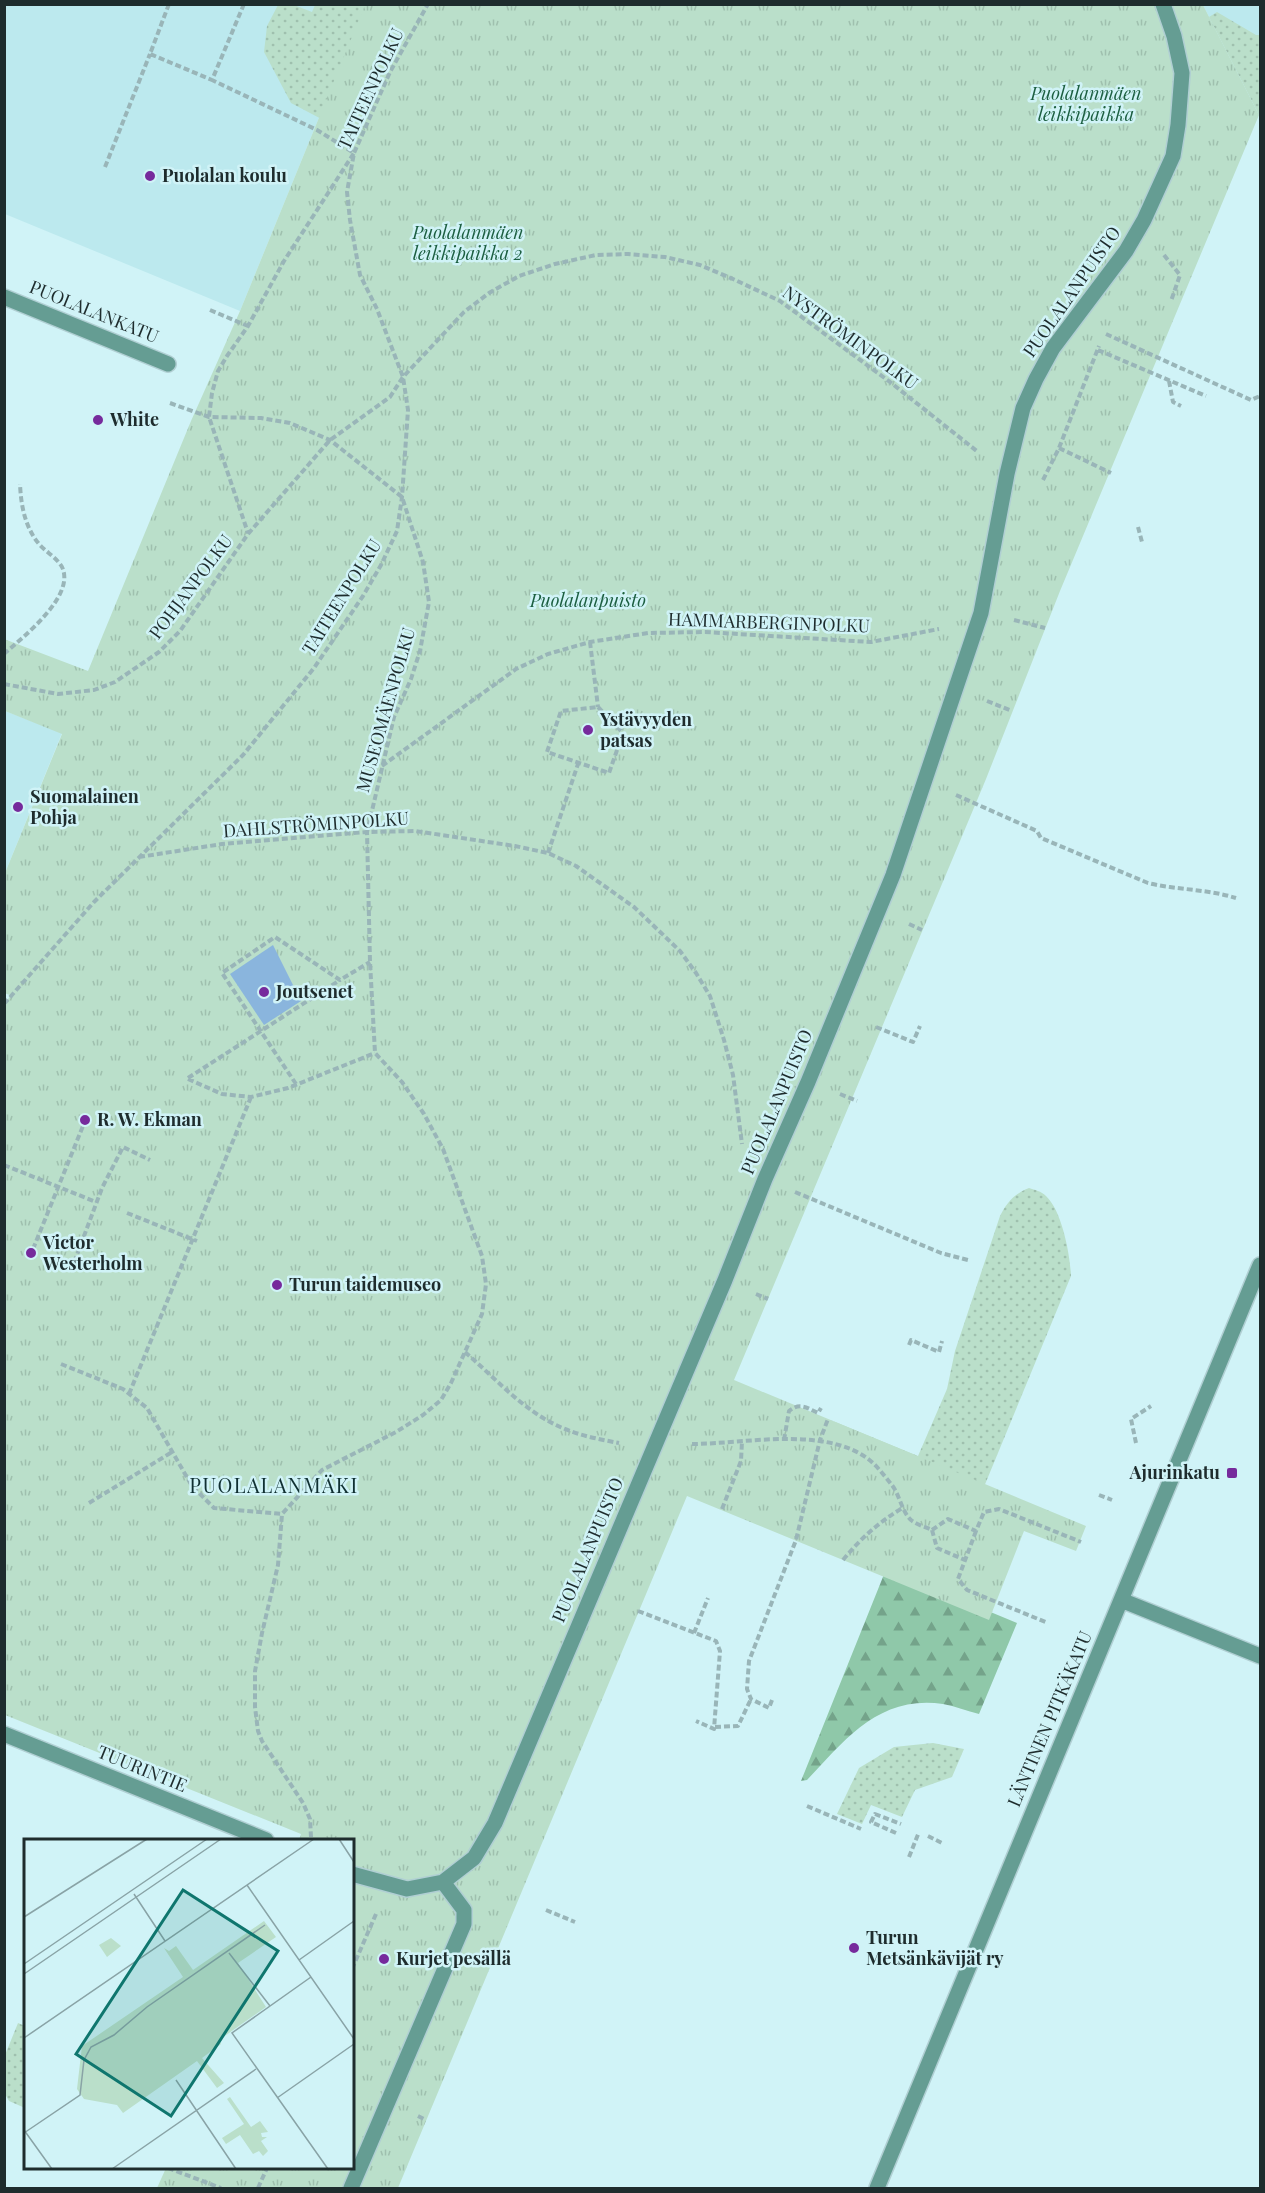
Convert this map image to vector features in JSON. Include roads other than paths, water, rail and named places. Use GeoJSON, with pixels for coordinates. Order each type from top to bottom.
{"type":"FeatureCollection","features":[{"type":"Feature","properties":{"kind":"street","name":"PUOLALANPUISTO"},"geometry":{"type":"LineString","coordinates":[[443,1882],[474,1858],[495,1823],[725,1280],[893,874],[981,613],[1007,474],[1023,408],[1053,348],[1126,251],[1144,220],[1173,156],[1182,73],[1174,36],[1163,4]]}},
{"type":"Feature","properties":{"kind":"street","name":"PUOLALANKATU"},"geometry":{"type":"LineString","coordinates":[[4,297],[168,364]]}},
{"type":"Feature","properties":{"kind":"street","name":"LÄNTINEN PITKÄKATU"},"geometry":{"type":"LineString","coordinates":[[877,2188],[1260,1264]]}},
{"type":"Feature","properties":{"kind":"street"},"geometry":{"type":"LineString","coordinates":[[1121,1600],[1260,1656]]}},
{"type":"Feature","properties":{"kind":"street","name":"TUURINTIE"},"geometry":{"type":"LineString","coordinates":[[4,1734],[264,1839]]}},
{"type":"Feature","properties":{"kind":"street"},"geometry":{"type":"LineString","coordinates":[[351,2188],[464,1924],[464,1910],[443,1882],[407,1889],[354,1875]]}},
{"type":"Feature","properties":{"kind":"place","name":"Puolalan koulu"},"geometry":{"type":"Point","coordinates":[150,176]}},
{"type":"Feature","properties":{"kind":"place","name":"White"},"geometry":{"type":"Point","coordinates":[98,420]}},
{"type":"Feature","properties":{"kind":"place","name":"Ystävyyden patsas"},"geometry":{"type":"Point","coordinates":[588,730]}},
{"type":"Feature","properties":{"kind":"place","name":"Suomalainen Pohja"},"geometry":{"type":"Point","coordinates":[18,807]}},
{"type":"Feature","properties":{"kind":"place","name":"Joutsenet"},"geometry":{"type":"Point","coordinates":[264,992]}},
{"type":"Feature","properties":{"kind":"place","name":"R. W. Ekman"},"geometry":{"type":"Point","coordinates":[85,1120]}},
{"type":"Feature","properties":{"kind":"place","name":"Victor Westerholm"},"geometry":{"type":"Point","coordinates":[31,1253]}},
{"type":"Feature","properties":{"kind":"place","name":"Turun taidemuseo"},"geometry":{"type":"Point","coordinates":[277,1285]}},
{"type":"Feature","properties":{"kind":"place","name":"Ajurinkatu"},"geometry":{"type":"Point","coordinates":[1232,1473]}},
{"type":"Feature","properties":{"kind":"place","name":"Turun Metsänkävijät ry"},"geometry":{"type":"Point","coordinates":[854,1948]}},
{"type":"Feature","properties":{"kind":"place","name":"Kurjet pesällä"},"geometry":{"type":"Point","coordinates":[384,1959]}},
{"type":"Feature","properties":{"kind":"district","name":"PUOLALANMÄKI"},"geometry":{"type":"Point","coordinates":[274,1486]}},
{"type":"Feature","properties":{"kind":"park label","name":"Puolalanmäen leikkipaikka"},"geometry":{"type":"Point","coordinates":[1086,104]}},
{"type":"Feature","properties":{"kind":"park label","name":"Puolalanmäen leikkipaikka 2"},"geometry":{"type":"Point","coordinates":[468,243]}},
{"type":"Feature","properties":{"kind":"park label","name":"Puolalanpuisto"},"geometry":{"type":"Point","coordinates":[588,601]}}]}
